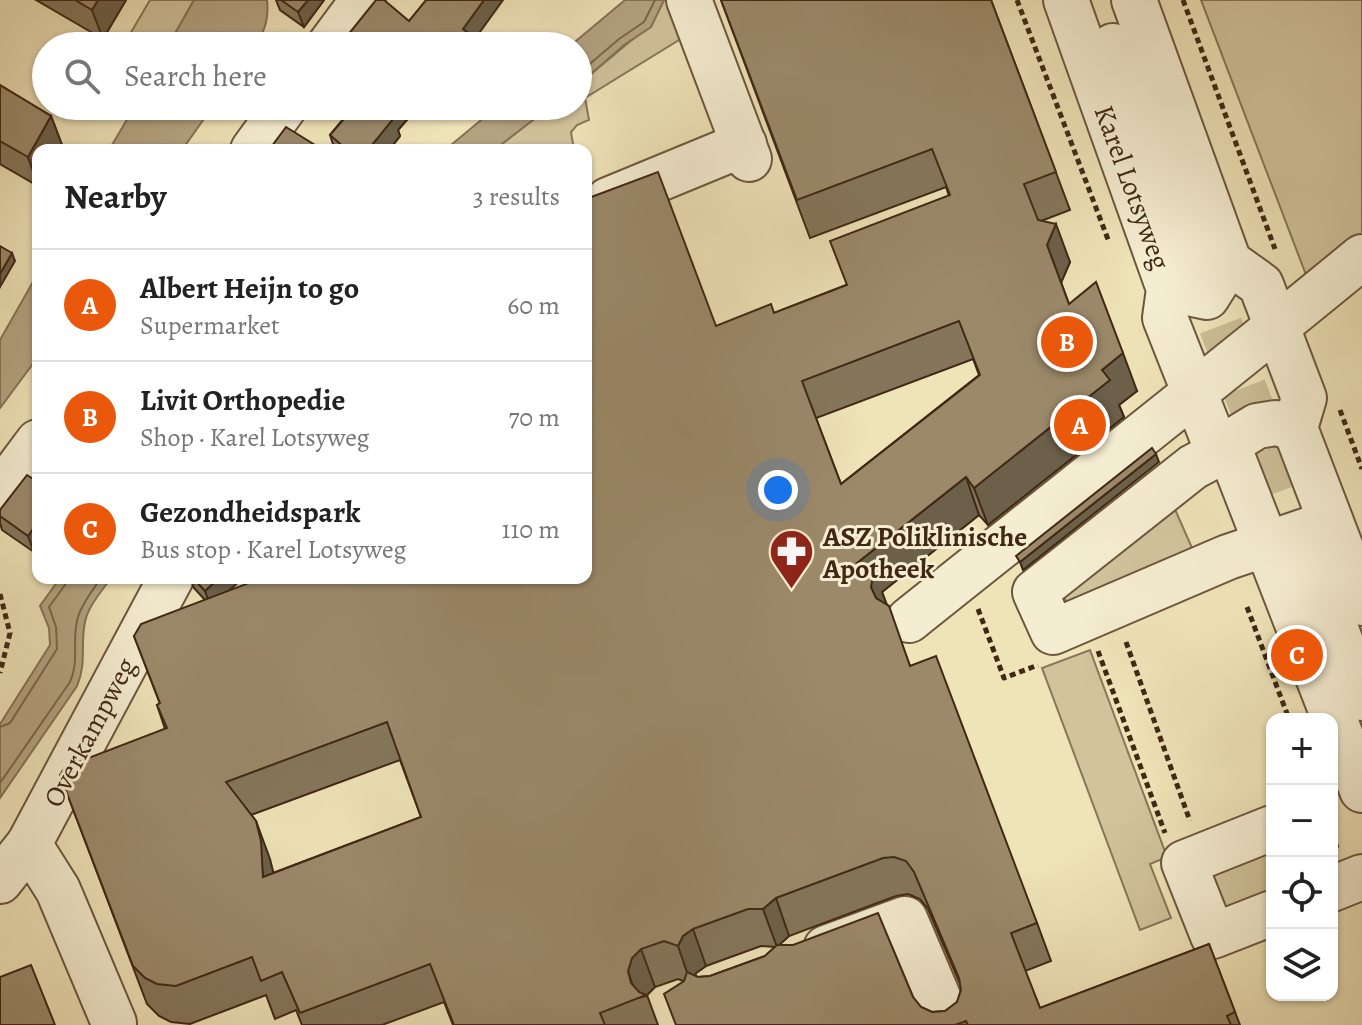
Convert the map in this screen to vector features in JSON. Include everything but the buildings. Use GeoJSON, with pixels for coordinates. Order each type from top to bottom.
{"type":"FeatureCollection","features":[{"type":"Feature","properties":{"kind":"street"},"geometry":{"type":"LineString","coordinates":[[339,32],[363,0]]}},
{"type":"Feature","properties":{"kind":"street"},"geometry":{"type":"LineString","coordinates":[[608,200],[686,177],[746,152],[689,0]]}},
{"type":"Feature","properties":{"kind":"street","name":"Karel Lotsyweg"},"geometry":{"type":"LineString","coordinates":[[1066,0],[1198,272]]}},
{"type":"Feature","properties":{"kind":"street","name":"Karel Lotsyweg"},"geometry":{"type":"LineString","coordinates":[[1096,0],[1198,272]]}},
{"type":"Feature","properties":{"kind":"street","name":"Karel Lotsyweg"},"geometry":{"type":"LineString","coordinates":[[1134,0],[1198,272],[1165,318],[1212,437],[1229,448],[1301,538],[1362,603]]}},
{"type":"Feature","properties":{"kind":"street"},"geometry":{"type":"LineString","coordinates":[[257,144],[275,120]]}},
{"type":"Feature","properties":{"kind":"street"},"geometry":{"type":"LineString","coordinates":[[909,620],[1362,257]]}},
{"type":"Feature","properties":{"kind":"street","name":"Karel Lotsyweg"},"geometry":{"type":"LineString","coordinates":[[1198,272],[1261,285],[1289,318],[1304,398],[1295,428],[1301,538],[1362,791]]}},
{"type":"Feature","properties":{"kind":"street"},"geometry":{"type":"LineString","coordinates":[[1295,428],[1276,423],[1257,426],[1239,437],[1229,448],[1193,467],[1035,592],[1053,632],[1228,557],[1301,538]]}},
{"type":"Feature","properties":{"kind":"street"},"geometry":{"type":"LineString","coordinates":[[0,493],[32,450]]}},
{"type":"Feature","properties":{"kind":"street","name":"Karel Lotsyweg"},"geometry":{"type":"LineString","coordinates":[[1301,538],[1362,698]]}},
{"type":"Feature","properties":{"kind":"street","name":"Overkampweg"},"geometry":{"type":"LineString","coordinates":[[0,881],[29,844],[168,584]]}},
{"type":"Feature","properties":{"kind":"street"},"geometry":{"type":"LineString","coordinates":[[1338,801],[1362,791]]}},
{"type":"Feature","properties":{"kind":"street"},"geometry":{"type":"LineString","coordinates":[[1266,830],[1193,860],[1213,936],[1266,915]]}},
{"type":"Feature","properties":{"kind":"street"},"geometry":{"type":"LineString","coordinates":[[29,844],[58,890],[114,1023]]}},
{"type":"Feature","properties":{"kind":"street"},"geometry":{"type":"LineString","coordinates":[[1338,887],[1362,877]]}},
{"type":"Feature","properties":{"kind":"street"},"geometry":{"type":"LineString","coordinates":[[798,959],[905,919],[950,1025]]}},
{"type":"Feature","properties":{"kind":"path"},"geometry":{"type":"LineString","coordinates":[[1183,0],[1284,272],[1289,318]]}},
{"type":"Feature","properties":{"kind":"path"},"geometry":{"type":"LineString","coordinates":[[1338,404],[1362,469]]}},
{"type":"Feature","properties":{"kind":"path"},"geometry":{"type":"LineString","coordinates":[[0,594],[10,633],[0,673]]}},
{"type":"Feature","properties":{"kind":"path"},"geometry":{"type":"LineString","coordinates":[[1099,612],[1173,855],[1193,860]]}},
{"type":"Feature","properties":{"kind":"path"},"geometry":{"type":"LineString","coordinates":[[1099,612],[1193,860]]}},
{"type":"Feature","properties":{"kind":"shaded area"},"geometry":{"type":"Polygon","coordinates":[[[150,0],[194,0],[176,32],[131,32],[150,0]]]}},
{"type":"Feature","properties":{"kind":"shaded area"},"geometry":{"type":"Polygon","coordinates":[[[664,0],[678,0],[687,35],[592,94],[592,73],[652,23],[664,0]]]}},
{"type":"Feature","properties":{"kind":"shaded area"},"geometry":{"type":"Polygon","coordinates":[[[1201,0],[1362,0],[1362,247],[1308,280],[1201,0]]]}},
{"type":"Feature","properties":{"kind":"shaded area"},"geometry":{"type":"Polygon","coordinates":[[[533,120],[589,120],[577,125],[571,132],[573,144],[502,144],[533,120]]]}},
{"type":"Feature","properties":{"kind":"shaded area"},"geometry":{"type":"Polygon","coordinates":[[[1170,498],[1196,557],[1068,606],[1059,585],[1170,498]]]}},
{"type":"Feature","properties":{"kind":"shaded area"},"geometry":{"type":"Polygon","coordinates":[[[1090,650],[1167,857],[1150,864],[1171,918],[1140,930],[1042,668],[1090,650]]]}},
{"type":"Feature","properties":{"kind":"shaded area"},"geometry":{"type":"Polygon","coordinates":[[[1266,839],[1266,902],[1221,920],[1200,865],[1266,839]]]}},
{"type":"Feature","properties":{"kind":"water"},"geometry":{"type":"Polygon","coordinates":[[[194,0],[267,0],[266,24],[262,32],[176,32],[194,0]]]}},
{"type":"Feature","properties":{"kind":"water"},"geometry":{"type":"Polygon","coordinates":[[[625,0],[664,0],[651,27],[592,73],[592,32],[587,32],[625,0]]]}},
{"type":"Feature","properties":{"kind":"water"},"geometry":{"type":"Polygon","coordinates":[[[127,120],[203,120],[186,144],[113,144],[127,120]]]}},
{"type":"Feature","properties":{"kind":"water"},"geometry":{"type":"Polygon","coordinates":[[[481,120],[533,120],[502,144],[452,144],[481,120]]]}},
{"type":"Feature","properties":{"kind":"water"},"geometry":{"type":"Polygon","coordinates":[[[32,284],[32,365],[0,408],[0,340],[32,284]]]}},
{"type":"Feature","properties":{"kind":"water"},"geometry":{"type":"Polygon","coordinates":[[[56,584],[107,584],[87,616],[82,669],[77,686],[0,798],[0,724],[50,645],[49,628],[40,606],[56,584]]]}},
{"type":"Feature","properties":{"kind":"tunnel"},"geometry":{"type":"LineString","coordinates":[[1197,264],[1305,547]]}},
{"type":"Feature","properties":{"kind":"place","name":"Livit Orthopedie"},"geometry":{"type":"Point","coordinates":[1067,342]}},
{"type":"Feature","properties":{"kind":"place","name":"Albert Heijn to go"},"geometry":{"type":"Point","coordinates":[1080,425]}},
{"type":"Feature","properties":{"kind":"place","name":"ASZ Poliklinische Apotheek"},"geometry":{"type":"Point","coordinates":[792,591]}},
{"type":"Feature","properties":{"kind":"place","name":"Gezondheidspark"},"geometry":{"type":"Point","coordinates":[1297,655]}}]}
